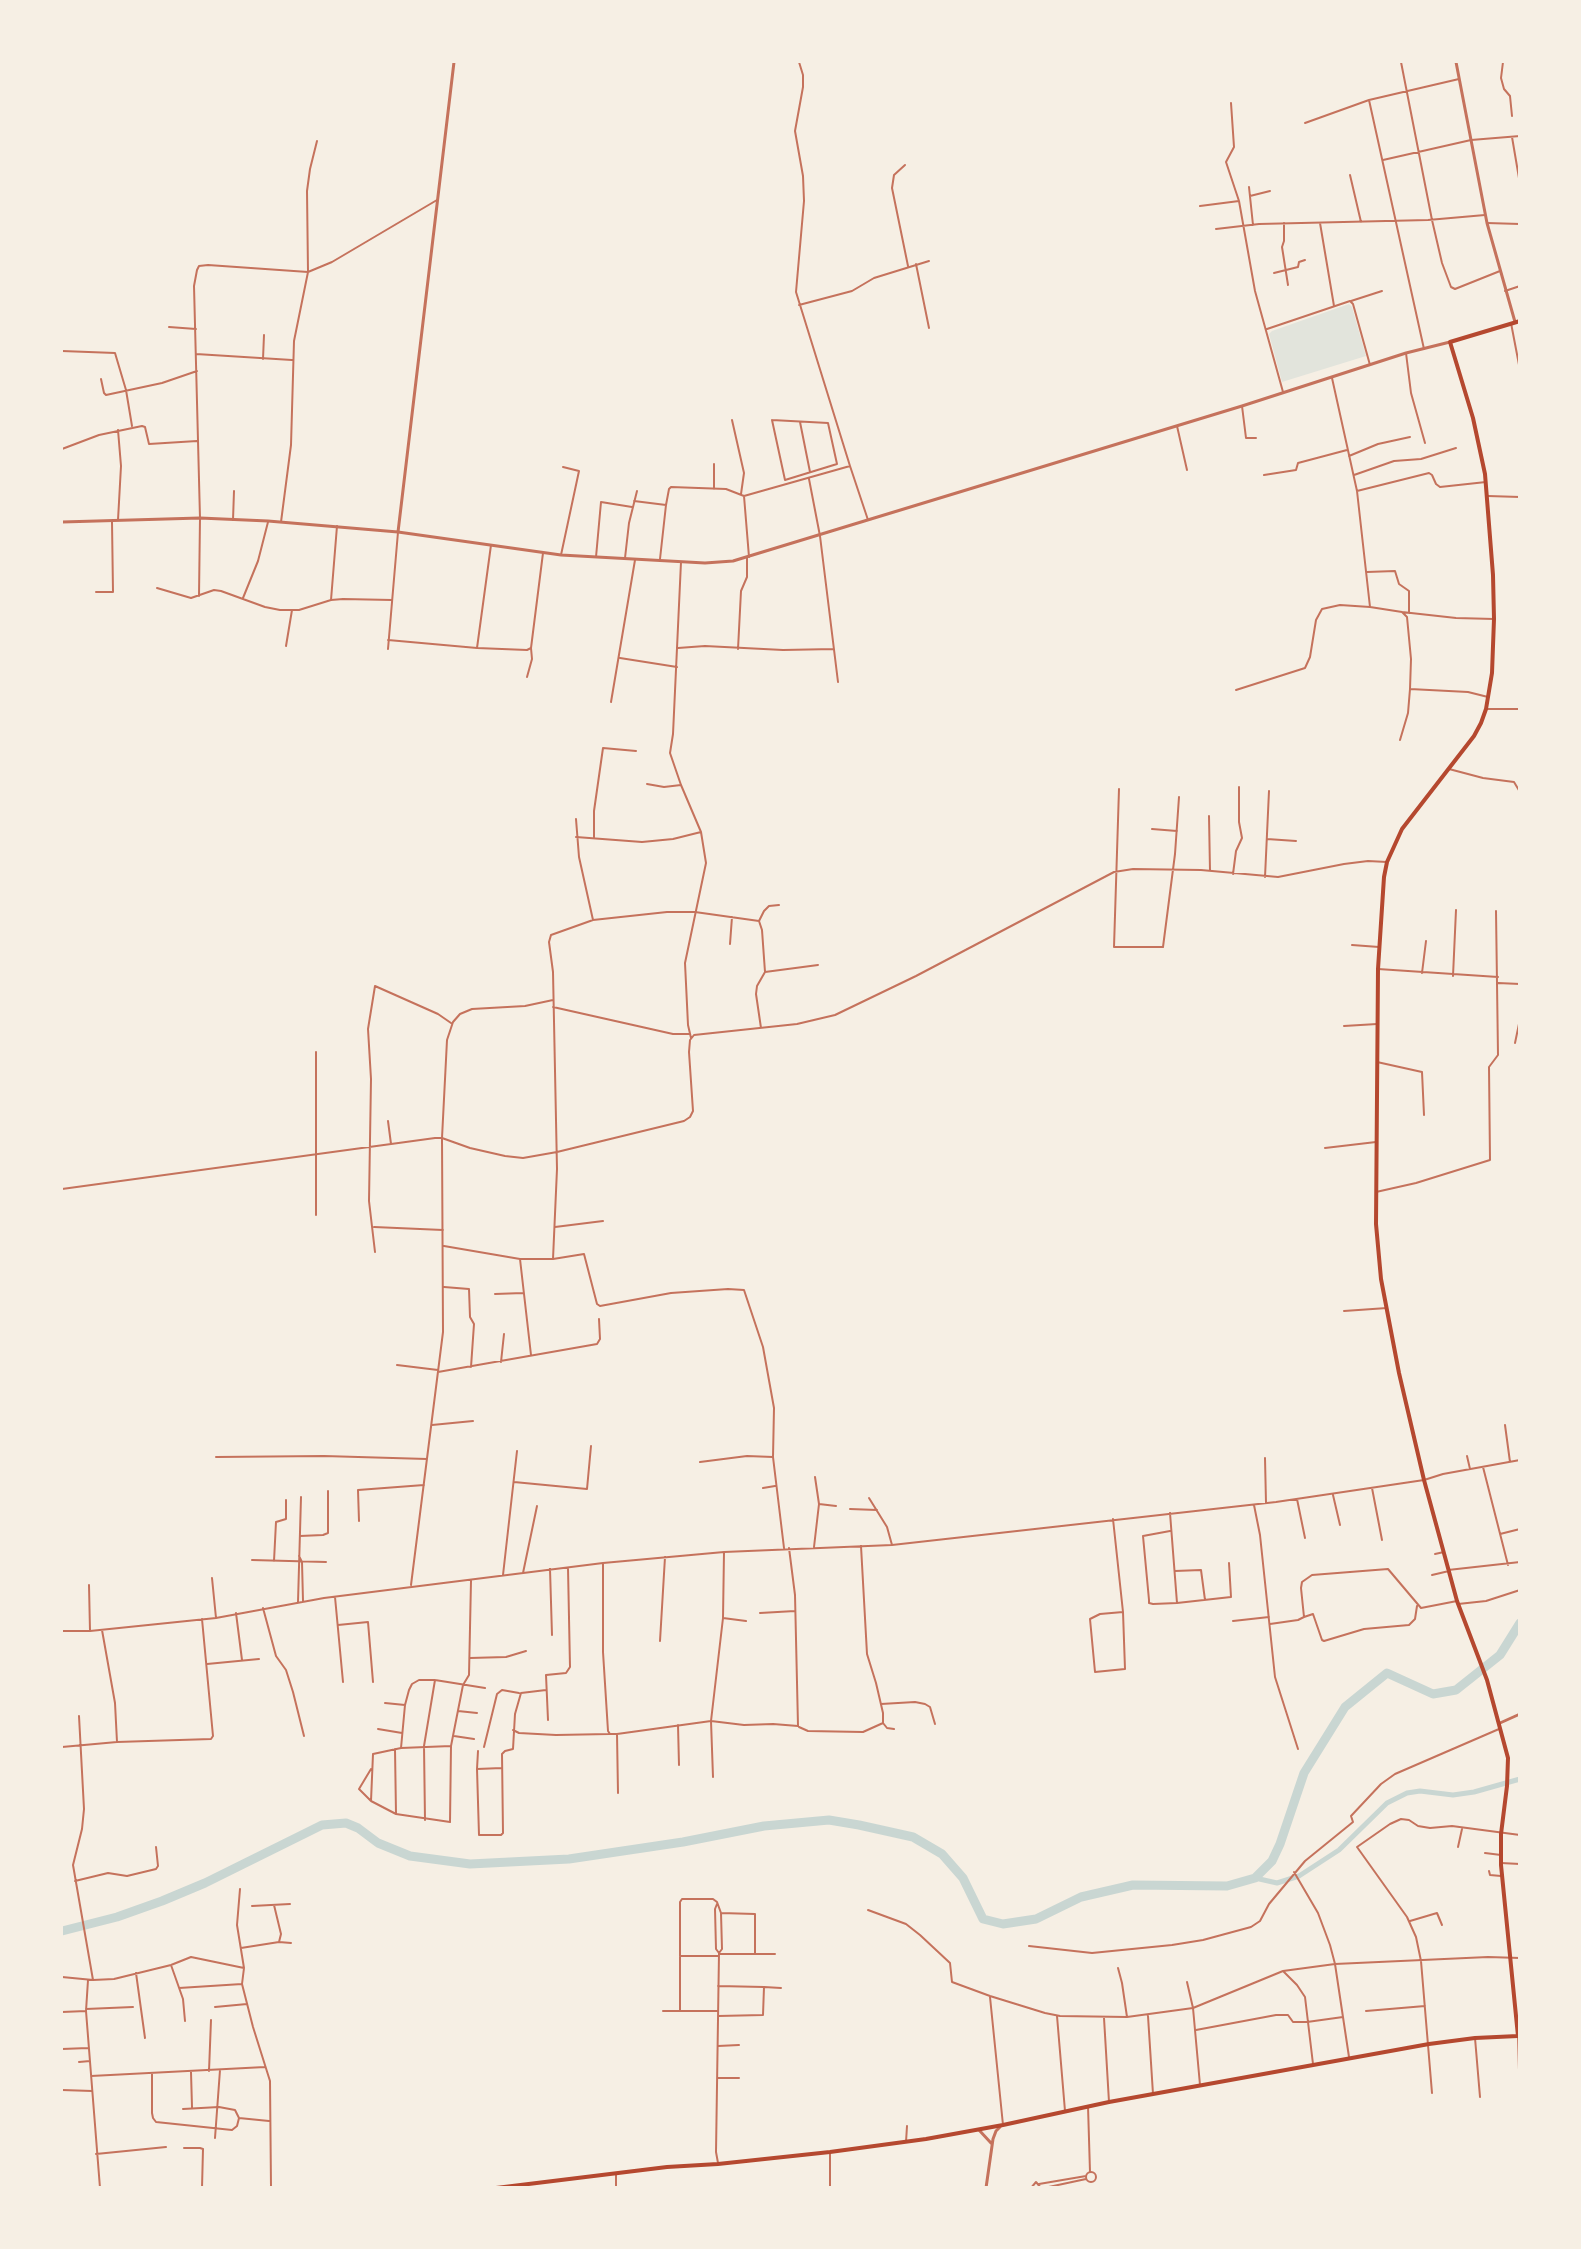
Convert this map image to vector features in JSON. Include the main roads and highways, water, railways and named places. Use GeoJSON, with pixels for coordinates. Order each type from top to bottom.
{"type":"FeatureCollection","features":[{"type":"Feature","properties":{"kind":"main road"},"geometry":{"type":"LineString","coordinates":[[496,2187],[906,2142],[1003,2126],[1088,2106],[1429,2043],[1518,2036],[1501,1863],[1501,1834],[1508,1758],[1501,1725],[1487,1680],[1457,1603],[1424,1480],[1399,1373],[1378,1254],[1376,1192],[1378,969],[1382,894],[1387,862],[1402,829],[1481,723],[1486,709],[1492,673],[1494,619],[1488,496],[1473,418],[1450,342],[1515,322]]}},
{"type":"Feature","properties":{"kind":"waterway"},"geometry":{"type":"LineString","coordinates":[[62,1931],[117,1917],[162,1901],[205,1883],[322,1825],[346,1823],[358,1828],[378,1843],[410,1856],[470,1864],[569,1859],[683,1842],[764,1826],[829,1820],[913,1837],[942,1854],[963,1878],[983,1919],[1003,1924],[1036,1919],[1081,1897],[1133,1885],[1227,1886],[1255,1878],[1272,1861],[1304,1773],[1345,1707],[1387,1673],[1433,1694],[1456,1690],[1500,1655],[1520,1623]]}},
{"type":"Feature","properties":{"kind":"waterway"},"geometry":{"type":"LineString","coordinates":[[1255,1878],[1277,1883],[1299,1876],[1339,1850],[1387,1803],[1407,1793],[1420,1791],[1453,1795],[1474,1792],[1520,1779]]}}]}
